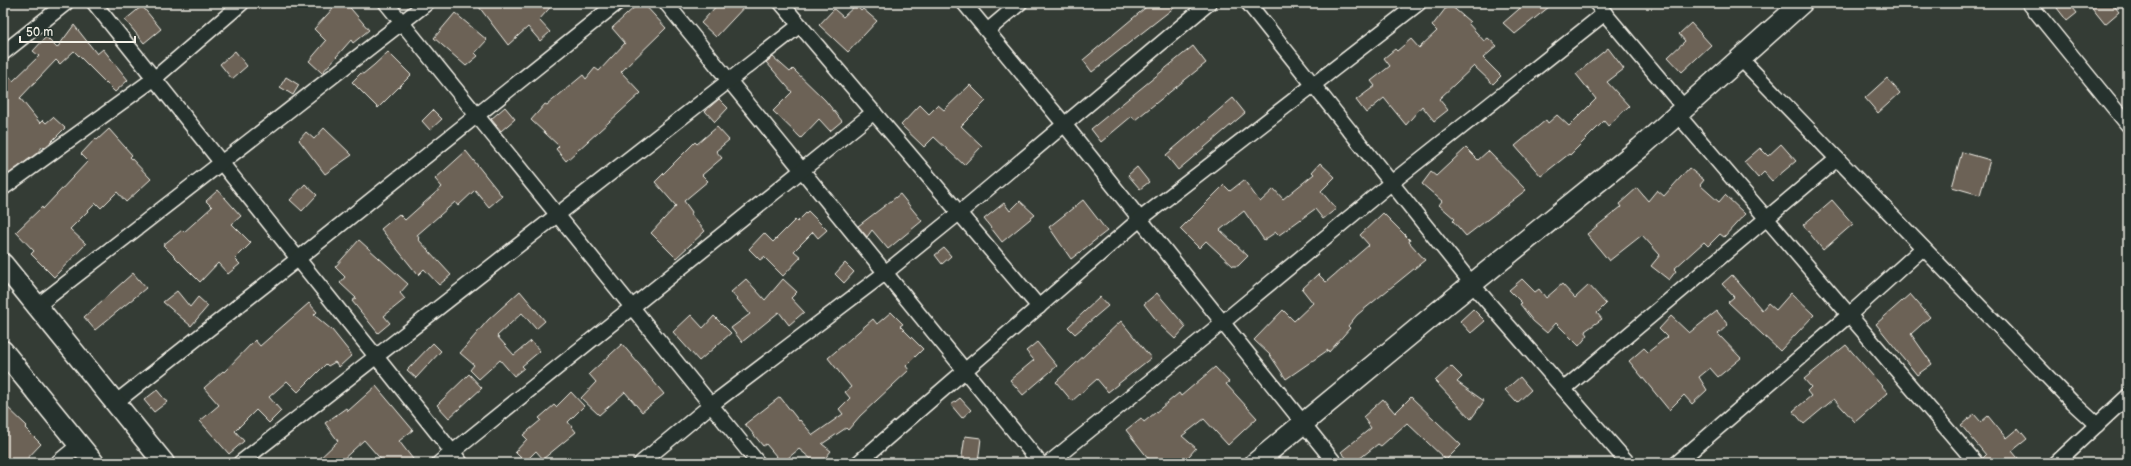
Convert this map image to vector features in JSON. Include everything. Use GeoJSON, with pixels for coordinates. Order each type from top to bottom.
{"type":"FeatureCollection","features":[{"type":"Feature","properties":{"kind":"street"},"geometry":{"type":"LineString","coordinates":[[3,53],[66,3]]}},
{"type":"Feature","properties":{"kind":"street"},"geometry":{"type":"LineString","coordinates":[[94,3],[299,258],[457,458]]}},
{"type":"Feature","properties":{"kind":"street"},"geometry":{"type":"LineString","coordinates":[[3,188],[155,78],[242,3]]}},
{"type":"Feature","properties":{"kind":"street"},"geometry":{"type":"LineString","coordinates":[[386,3],[758,463]]}},
{"type":"Feature","properties":{"kind":"street"},"geometry":{"type":"LineString","coordinates":[[38,306],[427,3]]}},
{"type":"Feature","properties":{"kind":"street"},"geometry":{"type":"LineString","coordinates":[[115,403],[299,258],[617,3]]}},
{"type":"Feature","properties":{"kind":"street"},"geometry":{"type":"LineString","coordinates":[[666,3],[1040,463]]}},
{"type":"Feature","properties":{"kind":"street"},"geometry":{"type":"LineString","coordinates":[[781,3],[1039,307]]}},
{"type":"Feature","properties":{"kind":"street"},"geometry":{"type":"LineString","coordinates":[[964,3],[1064,124],[1139,220],[1335,463]]}},
{"type":"Feature","properties":{"kind":"street"},"geometry":{"type":"LineString","coordinates":[[987,31],[1020,3]]}},
{"type":"Feature","properties":{"kind":"street"},"geometry":{"type":"LineString","coordinates":[[641,463],[711,405],[885,273],[959,213],[1209,3]]}},
{"type":"Feature","properties":{"kind":"street"},"geometry":{"type":"LineString","coordinates":[[1248,3],[1472,284],[1628,463]]}},
{"type":"Feature","properties":{"kind":"street"},"geometry":{"type":"LineString","coordinates":[[858,463],[1139,220],[1419,3]]}},
{"type":"Feature","properties":{"kind":"street"},"geometry":{"type":"LineString","coordinates":[[1255,463],[1640,148],[1802,3]]}},
{"type":"Feature","properties":{"kind":"street"},"geometry":{"type":"LineString","coordinates":[[2034,5],[2128,125]]}},
{"type":"Feature","properties":{"kind":"street"},"geometry":{"type":"LineString","coordinates":[[1049,463],[1222,323],[1600,8],[1767,220],[1976,463]]}},
{"type":"Feature","properties":{"kind":"street"},"geometry":{"type":"LineString","coordinates":[[240,463],[800,25]]}},
{"type":"Feature","properties":{"kind":"street"},"geometry":{"type":"LineString","coordinates":[[1741,59],[2072,402],[2097,425]]}},
{"type":"Feature","properties":{"kind":"street"},"geometry":{"type":"LineString","coordinates":[[439,463],[457,458],[632,307],[874,112]]}},
{"type":"Feature","properties":{"kind":"street"},"geometry":{"type":"LineString","coordinates":[[1564,389],[1767,220],[1837,159]]}},
{"type":"Feature","properties":{"kind":"street"},"geometry":{"type":"LineString","coordinates":[[1677,463],[1849,315],[1923,248]]}},
{"type":"Feature","properties":{"kind":"street"},"geometry":{"type":"LineString","coordinates":[[3,264],[164,463]]}},
{"type":"Feature","properties":{"kind":"street"},"geometry":{"type":"LineString","coordinates":[[4,353],[94,463]]}},
{"type":"Feature","properties":{"kind":"street"},"geometry":{"type":"LineString","coordinates":[[2056,463],[2128,396]]}},
{"type":"Feature","properties":{"kind":"street"},"geometry":{"type":"LineString","coordinates":[[56,463],[79,445]]}},
{"type":"Feature","properties":{"kind":"building"},"geometry":{"type":"Polygon","coordinates":[[[338,3],[346,3],[369,30],[353,43],[351,40],[322,73],[309,61],[326,41],[314,29],[338,3]]]}},
{"type":"Feature","properties":{"kind":"building"},"geometry":{"type":"Polygon","coordinates":[[[476,3],[554,3],[539,20],[550,32],[540,41],[528,27],[508,45],[476,3]]]}},
{"type":"Feature","properties":{"kind":"building"},"geometry":{"type":"Polygon","coordinates":[[[639,3],[643,3],[666,28],[621,72],[641,93],[566,161],[556,149],[559,146],[531,120],[545,104],[547,105],[583,75],[586,79],[595,68],[599,71],[625,43],[612,28],[639,3]]]}},
{"type":"Feature","properties":{"kind":"building"},"geometry":{"type":"Polygon","coordinates":[[[719,3],[748,3],[716,37],[701,23],[719,3]]]}},
{"type":"Feature","properties":{"kind":"building"},"geometry":{"type":"Polygon","coordinates":[[[1151,3],[1180,3],[1092,72],[1083,60],[1151,3]]]}},
{"type":"Feature","properties":{"kind":"building"},"geometry":{"type":"Polygon","coordinates":[[[1526,3],[1554,3],[1515,34],[1503,23],[1526,3]]]}},
{"type":"Feature","properties":{"kind":"building"},"geometry":{"type":"Polygon","coordinates":[[[2063,3],[2069,3],[2077,13],[2067,21],[2057,8],[2063,3]]]}},
{"type":"Feature","properties":{"kind":"building"},"geometry":{"type":"Polygon","coordinates":[[[2088,3],[2112,3],[2119,12],[2105,24],[2088,3]]]}},
{"type":"Feature","properties":{"kind":"building"},"geometry":{"type":"Polygon","coordinates":[[[1449,4],[1470,22],[1468,23],[1484,41],[1488,38],[1497,46],[1483,58],[1501,76],[1493,84],[1474,66],[1439,99],[1448,110],[1434,121],[1422,106],[1406,125],[1384,98],[1366,113],[1356,100],[1375,86],[1371,81],[1390,66],[1384,58],[1395,49],[1397,51],[1411,39],[1419,48],[1437,31],[1432,26],[1449,4]]]}},
{"type":"Feature","properties":{"kind":"building"},"geometry":{"type":"Polygon","coordinates":[[[856,5],[861,11],[863,9],[877,21],[848,52],[819,25],[834,9],[843,17],[856,5]]]}},
{"type":"Feature","properties":{"kind":"building"},"geometry":{"type":"Polygon","coordinates":[[[142,6],[161,29],[144,43],[125,20],[142,6]]]}},
{"type":"Feature","properties":{"kind":"building"},"geometry":{"type":"Polygon","coordinates":[[[455,13],[487,40],[475,53],[478,56],[466,66],[434,38],[455,13]]]}},
{"type":"Feature","properties":{"kind":"building"},"geometry":{"type":"Polygon","coordinates":[[[1691,23],[1711,45],[1682,72],[1668,57],[1685,41],[1679,34],[1691,23]]]}},
{"type":"Feature","properties":{"kind":"building"},"geometry":{"type":"Polygon","coordinates":[[[74,25],[97,54],[103,49],[128,80],[115,92],[74,51],[60,64],[56,60],[20,98],[40,123],[43,120],[46,123],[53,117],[65,128],[44,148],[43,146],[36,154],[3,178],[3,69],[13,81],[39,56],[33,51],[46,37],[57,48],[74,25]]]}},
{"type":"Feature","properties":{"kind":"building"},"geometry":{"type":"Polygon","coordinates":[[[1193,46],[1206,63],[1135,120],[1132,116],[1101,142],[1091,129],[1193,46]]]}},
{"type":"Feature","properties":{"kind":"building"},"geometry":{"type":"Polygon","coordinates":[[[1608,48],[1624,69],[1607,82],[1629,106],[1608,126],[1604,121],[1570,155],[1569,154],[1541,176],[1515,146],[1546,120],[1548,123],[1557,115],[1569,126],[1596,99],[1576,74],[1608,48]]]}},
{"type":"Feature","properties":{"kind":"building"},"geometry":{"type":"Polygon","coordinates":[[[235,51],[247,66],[232,79],[220,64],[235,51]]]}},
{"type":"Feature","properties":{"kind":"building"},"geometry":{"type":"Polygon","coordinates":[[[388,52],[411,75],[378,108],[352,82],[388,52]]]}},
{"type":"Feature","properties":{"kind":"building"},"geometry":{"type":"Polygon","coordinates":[[[773,57],[790,72],[793,69],[825,100],[842,121],[830,131],[819,119],[801,138],[773,111],[792,92],[766,62],[773,57]]]}},
{"type":"Feature","properties":{"kind":"building"},"geometry":{"type":"Polygon","coordinates":[[[286,77],[299,85],[293,95],[280,87],[286,77]]]}},
{"type":"Feature","properties":{"kind":"building"},"geometry":{"type":"Polygon","coordinates":[[[1887,78],[1900,93],[1878,113],[1865,98],[1887,78]]]}},
{"type":"Feature","properties":{"kind":"building"},"geometry":{"type":"Polygon","coordinates":[[[970,85],[986,101],[961,126],[982,146],[964,165],[934,137],[924,147],[901,125],[920,105],[929,114],[938,105],[944,110],[970,85]]]}},
{"type":"Feature","properties":{"kind":"building"},"geometry":{"type":"Polygon","coordinates":[[[1233,98],[1245,113],[1178,170],[1166,155],[1233,98]]]}},
{"type":"Feature","properties":{"kind":"building"},"geometry":{"type":"Polygon","coordinates":[[[719,99],[728,108],[715,122],[705,111],[719,99]]]}},
{"type":"Feature","properties":{"kind":"building"},"geometry":{"type":"Polygon","coordinates":[[[505,107],[515,119],[501,131],[491,119],[505,107]]]}},
{"type":"Feature","properties":{"kind":"building"},"geometry":{"type":"Polygon","coordinates":[[[433,110],[442,119],[430,130],[422,121],[433,110]]]}},
{"type":"Feature","properties":{"kind":"building"},"geometry":{"type":"Polygon","coordinates":[[[717,127],[729,140],[716,151],[722,158],[702,175],[708,181],[684,201],[692,212],[691,214],[693,217],[705,231],[676,258],[651,233],[676,206],[655,182],[695,142],[697,144],[717,127]]]}},
{"type":"Feature","properties":{"kind":"building"},"geometry":{"type":"Polygon","coordinates":[[[324,128],[352,155],[325,174],[299,140],[306,132],[314,139],[324,128]]]}},
{"type":"Feature","properties":{"kind":"building"},"geometry":{"type":"Polygon","coordinates":[[[109,129],[132,155],[130,157],[151,179],[126,202],[117,192],[101,208],[96,203],[70,229],[86,244],[54,277],[31,254],[34,251],[16,232],[42,207],[43,209],[88,161],[81,154],[96,138],[97,140],[109,129]]]}},
{"type":"Feature","properties":{"kind":"building"},"geometry":{"type":"Polygon","coordinates":[[[1781,144],[1796,161],[1772,181],[1764,172],[1758,178],[1744,162],[1760,148],[1768,156],[1781,144]]]}},
{"type":"Feature","properties":{"kind":"building"},"geometry":{"type":"Polygon","coordinates":[[[1466,148],[1478,160],[1488,151],[1526,190],[1466,236],[1453,221],[1455,219],[1439,205],[1442,201],[1422,184],[1431,172],[1436,176],[1466,148]]]}},
{"type":"Feature","properties":{"kind":"building"},"geometry":{"type":"Polygon","coordinates":[[[466,151],[502,196],[489,207],[475,190],[458,206],[455,202],[417,235],[419,238],[418,239],[451,275],[439,285],[424,269],[418,275],[381,229],[399,214],[405,220],[442,187],[435,179],[466,151]]]}},
{"type":"Feature","properties":{"kind":"building"},"geometry":{"type":"Polygon","coordinates":[[[1962,152],[1990,160],[1980,195],[1952,187],[1962,152]]]}},
{"type":"Feature","properties":{"kind":"building"},"geometry":{"type":"Polygon","coordinates":[[[1320,163],[1335,177],[1321,191],[1336,209],[1323,219],[1315,209],[1279,235],[1276,232],[1264,240],[1244,211],[1220,230],[1248,256],[1238,266],[1233,266],[1206,241],[1199,248],[1180,229],[1224,185],[1230,191],[1244,180],[1260,202],[1274,189],[1283,199],[1314,174],[1312,172],[1320,163]]]}},
{"type":"Feature","properties":{"kind":"building"},"geometry":{"type":"Polygon","coordinates":[[[1137,167],[1149,182],[1140,189],[1128,175],[1137,167]]]}},
{"type":"Feature","properties":{"kind":"building"},"geometry":{"type":"Polygon","coordinates":[[[1689,168],[1704,180],[1700,185],[1719,202],[1725,195],[1745,214],[1724,237],[1720,234],[1708,246],[1704,242],[1674,269],[1676,271],[1669,280],[1651,266],[1660,255],[1642,235],[1609,261],[1587,234],[1621,207],[1619,204],[1637,188],[1648,201],[1657,190],[1664,196],[1689,168]]]}},
{"type":"Feature","properties":{"kind":"building"},"geometry":{"type":"Polygon","coordinates":[[[305,184],[317,195],[302,211],[290,200],[305,184]]]}},
{"type":"Feature","properties":{"kind":"building"},"geometry":{"type":"Polygon","coordinates":[[[218,190],[241,216],[232,224],[251,243],[235,259],[240,264],[228,274],[218,263],[200,282],[163,245],[182,230],[184,232],[212,207],[206,201],[218,190]]]}},
{"type":"Feature","properties":{"kind":"building"},"geometry":{"type":"Polygon","coordinates":[[[900,194],[922,221],[888,249],[872,230],[867,237],[858,226],[900,194]]]}},
{"type":"Feature","properties":{"kind":"building"},"geometry":{"type":"Polygon","coordinates":[[[1083,200],[1107,231],[1071,259],[1049,227],[1083,200]]]}},
{"type":"Feature","properties":{"kind":"building"},"geometry":{"type":"Polygon","coordinates":[[[1832,200],[1853,224],[1823,250],[1803,225],[1832,200]]]}},
{"type":"Feature","properties":{"kind":"building"},"geometry":{"type":"Polygon","coordinates":[[[1020,201],[1035,215],[1002,242],[984,219],[1004,203],[1010,211],[1020,201]]]}},
{"type":"Feature","properties":{"kind":"building"},"geometry":{"type":"Polygon","coordinates":[[[808,211],[827,230],[818,238],[813,232],[794,251],[801,257],[783,276],[764,257],[760,260],[749,249],[764,233],[773,242],[795,220],[797,222],[808,211]]]}},
{"type":"Feature","properties":{"kind":"building"},"geometry":{"type":"Polygon","coordinates":[[[1383,213],[1410,240],[1409,242],[1425,260],[1357,315],[1348,326],[1350,328],[1329,352],[1328,350],[1286,379],[1270,355],[1254,340],[1283,310],[1294,321],[1313,303],[1302,289],[1318,274],[1326,282],[1369,245],[1360,235],[1383,213]]]}},
{"type":"Feature","properties":{"kind":"building"},"geometry":{"type":"Polygon","coordinates":[[[359,240],[408,284],[400,293],[405,299],[384,316],[390,323],[378,333],[352,301],[356,298],[340,283],[345,277],[335,267],[359,240]]]}},
{"type":"Feature","properties":{"kind":"building"},"geometry":{"type":"Polygon","coordinates":[[[944,248],[951,256],[942,264],[935,255],[944,248]]]}},
{"type":"Feature","properties":{"kind":"building"},"geometry":{"type":"Polygon","coordinates":[[[845,263],[854,272],[844,283],[835,274],[845,263]]]}},
{"type":"Feature","properties":{"kind":"building"},"geometry":{"type":"Polygon","coordinates":[[[133,273],[146,288],[95,330],[84,317],[133,273]]]}},
{"type":"Feature","properties":{"kind":"building"},"geometry":{"type":"Polygon","coordinates":[[[1732,275],[1762,310],[1768,303],[1776,310],[1791,293],[1814,315],[1780,351],[1728,302],[1734,297],[1722,284],[1732,275]]]}},
{"type":"Feature","properties":{"kind":"building"},"geometry":{"type":"Polygon","coordinates":[[[746,279],[765,300],[783,279],[797,292],[791,298],[804,312],[789,325],[779,312],[742,342],[731,328],[750,314],[731,292],[746,279]]]}},
{"type":"Feature","properties":{"kind":"building"},"geometry":{"type":"Polygon","coordinates":[[[1522,279],[1535,292],[1539,289],[1546,298],[1562,284],[1575,298],[1589,285],[1606,304],[1597,313],[1602,319],[1585,331],[1588,335],[1579,346],[1556,323],[1547,333],[1533,321],[1520,304],[1522,303],[1509,290],[1522,279]]]}},
{"type":"Feature","properties":{"kind":"building"},"geometry":{"type":"Polygon","coordinates":[[[177,291],[190,307],[198,297],[208,306],[191,326],[163,302],[177,291]]]}},
{"type":"Feature","properties":{"kind":"building"},"geometry":{"type":"Polygon","coordinates":[[[520,291],[545,321],[536,329],[522,313],[497,336],[514,355],[531,341],[540,351],[522,366],[524,368],[514,376],[500,360],[479,379],[470,370],[474,365],[460,353],[488,320],[520,291]]]}},
{"type":"Feature","properties":{"kind":"building"},"geometry":{"type":"Polygon","coordinates":[[[1157,293],[1186,327],[1175,339],[1161,326],[1144,304],[1157,293]]]}},
{"type":"Feature","properties":{"kind":"building"},"geometry":{"type":"Polygon","coordinates":[[[1910,294],[1930,317],[1911,334],[1932,364],[1917,375],[1876,324],[1910,294]]]}},
{"type":"Feature","properties":{"kind":"building"},"geometry":{"type":"Polygon","coordinates":[[[1100,297],[1108,306],[1075,334],[1068,327],[1100,297]]]}},
{"type":"Feature","properties":{"kind":"building"},"geometry":{"type":"Polygon","coordinates":[[[309,303],[317,312],[314,315],[332,330],[352,355],[339,367],[335,362],[328,366],[326,364],[298,392],[287,381],[269,397],[281,411],[269,423],[256,410],[235,431],[244,441],[229,454],[200,421],[219,405],[204,388],[223,371],[224,372],[255,340],[260,346],[309,303]]]}},
{"type":"Feature","properties":{"kind":"building"},"geometry":{"type":"Polygon","coordinates":[[[1473,309],[1485,321],[1471,333],[1460,321],[1473,309]]]}},
{"type":"Feature","properties":{"kind":"building"},"geometry":{"type":"Polygon","coordinates":[[[1717,311],[1728,325],[1718,334],[1741,358],[1718,377],[1710,368],[1699,377],[1707,390],[1692,404],[1684,395],[1669,410],[1629,361],[1644,348],[1648,352],[1667,337],[1659,329],[1671,316],[1689,333],[1717,311]]]}},
{"type":"Feature","properties":{"kind":"building"},"geometry":{"type":"Polygon","coordinates":[[[891,312],[903,324],[900,326],[923,349],[906,366],[909,370],[860,416],[848,430],[846,428],[822,444],[831,451],[821,463],[816,463],[799,449],[782,463],[766,444],[763,446],[745,424],[780,397],[799,421],[800,420],[813,435],[843,414],[839,409],[850,398],[845,392],[851,387],[828,358],[873,319],[877,324],[891,312]]]}},
{"type":"Feature","properties":{"kind":"building"},"geometry":{"type":"Polygon","coordinates":[[[691,315],[703,328],[714,316],[731,333],[699,361],[673,332],[691,315]]]}},
{"type":"Feature","properties":{"kind":"building"},"geometry":{"type":"Polygon","coordinates":[[[1121,321],[1151,358],[1108,392],[1097,379],[1072,401],[1056,382],[1121,321]]]}},
{"type":"Feature","properties":{"kind":"building"},"geometry":{"type":"Polygon","coordinates":[[[1037,342],[1057,366],[1023,395],[1010,380],[1034,360],[1026,351],[1037,342]]]}},
{"type":"Feature","properties":{"kind":"building"},"geometry":{"type":"Polygon","coordinates":[[[433,343],[441,351],[416,378],[407,370],[433,343]]]}},
{"type":"Feature","properties":{"kind":"building"},"geometry":{"type":"Polygon","coordinates":[[[622,344],[664,394],[642,412],[625,392],[599,415],[581,398],[596,382],[589,374],[622,344]]]}},
{"type":"Feature","properties":{"kind":"building"},"geometry":{"type":"Polygon","coordinates":[[[1846,345],[1888,393],[1855,422],[1834,399],[1804,424],[1793,411],[1811,396],[1807,391],[1811,387],[1804,379],[1846,345]]]}},
{"type":"Feature","properties":{"kind":"building"},"geometry":{"type":"Polygon","coordinates":[[[1451,366],[1462,377],[1457,382],[1484,401],[1471,419],[1435,381],[1451,366]]]}},
{"type":"Feature","properties":{"kind":"building"},"geometry":{"type":"Polygon","coordinates":[[[1215,367],[1229,382],[1226,384],[1257,418],[1228,445],[1204,419],[1182,436],[1196,448],[1183,463],[1152,463],[1126,430],[1141,418],[1144,422],[1179,393],[1181,396],[1215,367]]]}},
{"type":"Feature","properties":{"kind":"building"},"geometry":{"type":"Polygon","coordinates":[[[469,374],[482,388],[449,418],[437,405],[469,374]]]}},
{"type":"Feature","properties":{"kind":"building"},"geometry":{"type":"Polygon","coordinates":[[[1520,377],[1531,390],[1517,403],[1505,390],[1520,377]]]}},
{"type":"Feature","properties":{"kind":"building"},"geometry":{"type":"Polygon","coordinates":[[[376,386],[413,430],[399,441],[416,463],[384,463],[364,440],[339,463],[315,463],[338,441],[325,423],[346,408],[348,411],[376,386]]]}},
{"type":"Feature","properties":{"kind":"building"},"geometry":{"type":"Polygon","coordinates":[[[157,390],[167,402],[154,412],[144,400],[157,390]]]}},
{"type":"Feature","properties":{"kind":"building"},"geometry":{"type":"Polygon","coordinates":[[[571,392],[584,406],[568,422],[576,432],[543,459],[536,451],[525,462],[515,452],[527,439],[523,435],[541,420],[539,418],[554,405],[556,407],[571,392]]]}},
{"type":"Feature","properties":{"kind":"building"},"geometry":{"type":"Polygon","coordinates":[[[1411,397],[1461,445],[1446,460],[1407,423],[1381,446],[1378,444],[1354,463],[1351,463],[1341,452],[1371,428],[1363,417],[1383,399],[1395,413],[1411,397]]]}},
{"type":"Feature","properties":{"kind":"building"},"geometry":{"type":"Polygon","coordinates":[[[960,398],[971,410],[962,418],[951,405],[960,398]]]}},
{"type":"Feature","properties":{"kind":"building"},"geometry":{"type":"Polygon","coordinates":[[[3,403],[27,426],[25,428],[41,444],[23,463],[3,463],[3,403]]]}},
{"type":"Feature","properties":{"kind":"building"},"geometry":{"type":"Polygon","coordinates":[[[1974,414],[1981,422],[1988,416],[2006,438],[2018,428],[2027,439],[2012,451],[2022,463],[1984,463],[1983,458],[1986,455],[1961,425],[1974,414]]]}},
{"type":"Feature","properties":{"kind":"building"},"geometry":{"type":"Polygon","coordinates":[[[965,436],[981,438],[978,463],[961,463],[965,436]]]}}]}
